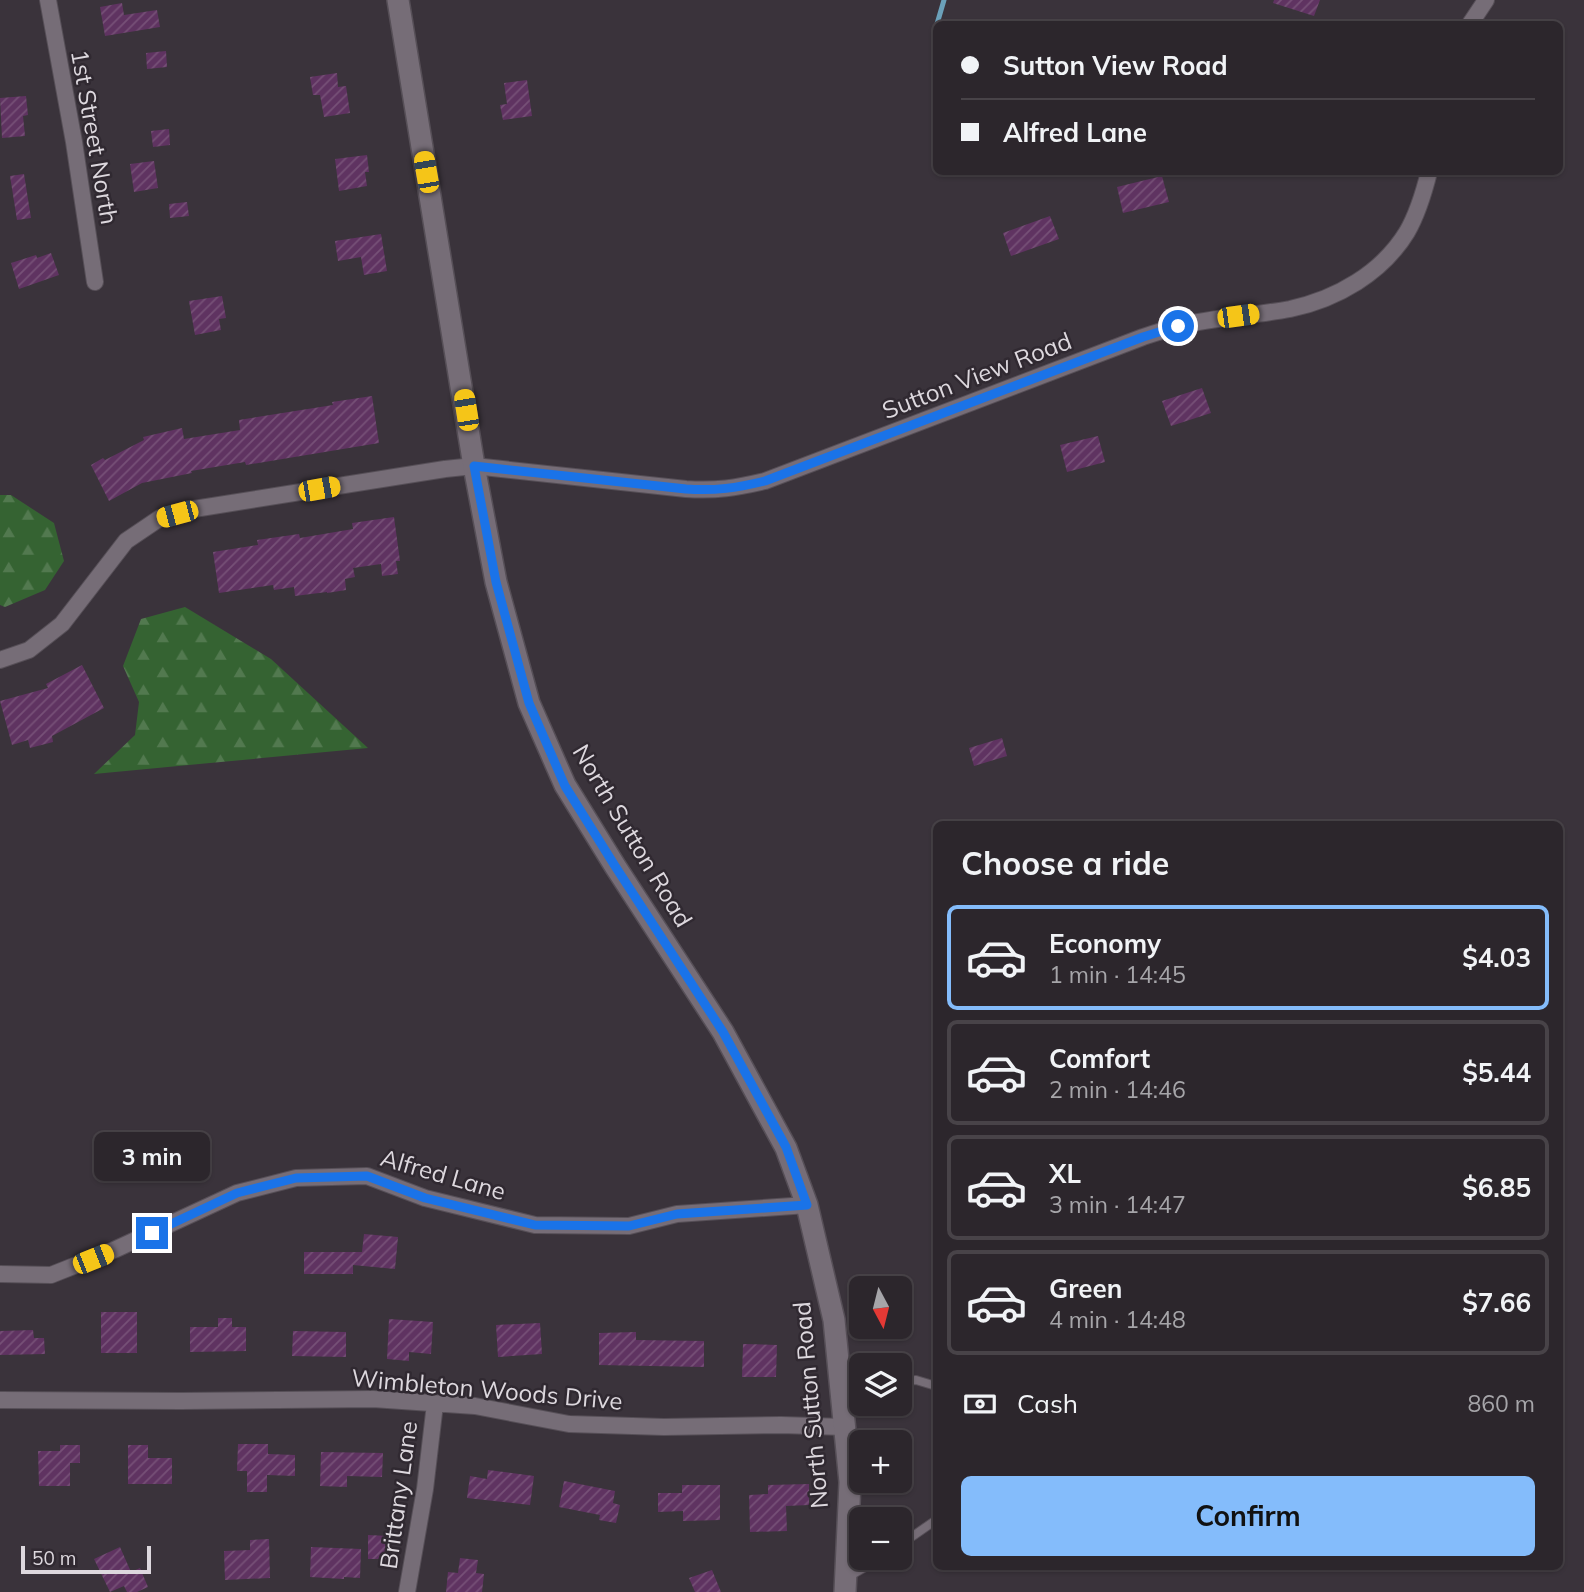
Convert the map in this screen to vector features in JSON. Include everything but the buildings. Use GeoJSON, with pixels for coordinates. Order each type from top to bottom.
{"type":"FeatureCollection","features":[{"type":"Feature","properties":{"kind":"main road","name":"North Sutton Road"},"geometry":{"type":"LineString","coordinates":[[398,0],[474,466],[496,582],[529,703],[565,786],[723,1032],[786,1147],[807,1205],[849,1382]]}},
{"type":"Feature","properties":{"kind":"main road","name":"North Sutton Road"},"geometry":{"type":"LineString","coordinates":[[845,1585],[849,1482],[844,1427],[849,1401]]}},
{"type":"Feature","properties":{"kind":"street","name":"1st Street North"},"geometry":{"type":"LineString","coordinates":[[48,0],[74,142],[95,282]]}},
{"type":"Feature","properties":{"kind":"street"},"geometry":{"type":"LineString","coordinates":[[1472,21],[1486,0]]}},
{"type":"Feature","properties":{"kind":"street","name":"Sutton View Road"},"geometry":{"type":"LineString","coordinates":[[0,660],[29,650],[62,624],[125,541],[160,518],[194,509],[445,468],[474,466],[686,489],[714,491],[738,488],[765,481],[1166,330],[1202,321],[1311,304],[1354,284],[1394,250],[1416,214],[1428,175]]}},
{"type":"Feature","properties":{"kind":"street","name":"Alfred Lane"},"geometry":{"type":"LineString","coordinates":[[0,1274],[51,1275],[114,1250],[237,1193],[296,1178],[367,1176],[425,1198],[535,1225],[629,1226],[677,1214],[807,1205]]}},
{"type":"Feature","properties":{"kind":"street","name":"Wimbleton Woods Drive"},"geometry":{"type":"LineString","coordinates":[[0,1400],[373,1399],[475,1406],[569,1424],[664,1427],[781,1424],[844,1427]]}},
{"type":"Feature","properties":{"kind":"street","name":"Brittany Lane"},"geometry":{"type":"LineString","coordinates":[[407,1592],[425,1489],[435,1404]]}},
{"type":"Feature","properties":{"kind":"lane"},"geometry":{"type":"LineString","coordinates":[[912,1380],[933,1386]]}},
{"type":"Feature","properties":{"kind":"lane"},"geometry":{"type":"LineString","coordinates":[[912,1537],[933,1522]]}},
{"type":"Feature","properties":{"kind":"lane"},"geometry":{"type":"LineString","coordinates":[[845,1585],[865,1570]]}},
{"type":"Feature","properties":{"kind":"green space"},"geometry":{"type":"Polygon","coordinates":[[[0,495],[11,495],[54,523],[64,561],[45,590],[5,607],[0,605],[0,495]]]}},
{"type":"Feature","properties":{"kind":"green space"},"geometry":{"type":"Polygon","coordinates":[[[185,607],[271,659],[368,748],[94,774],[135,735],[139,702],[123,666],[141,619],[185,607]]]}},
{"type":"Feature","properties":{"kind":"waterway"},"geometry":{"type":"LineString","coordinates":[[938,21],[944,0]]}},
{"type":"Feature","properties":{"kind":"route"},"geometry":{"type":"LineString","coordinates":[[152,1233],[237,1193],[296,1178],[367,1176],[425,1198],[535,1225],[629,1226],[677,1214],[807,1205],[786,1147],[723,1032],[565,786],[529,703],[496,582],[474,466],[686,489],[714,491],[738,488],[765,481],[1178,326]]}}]}
